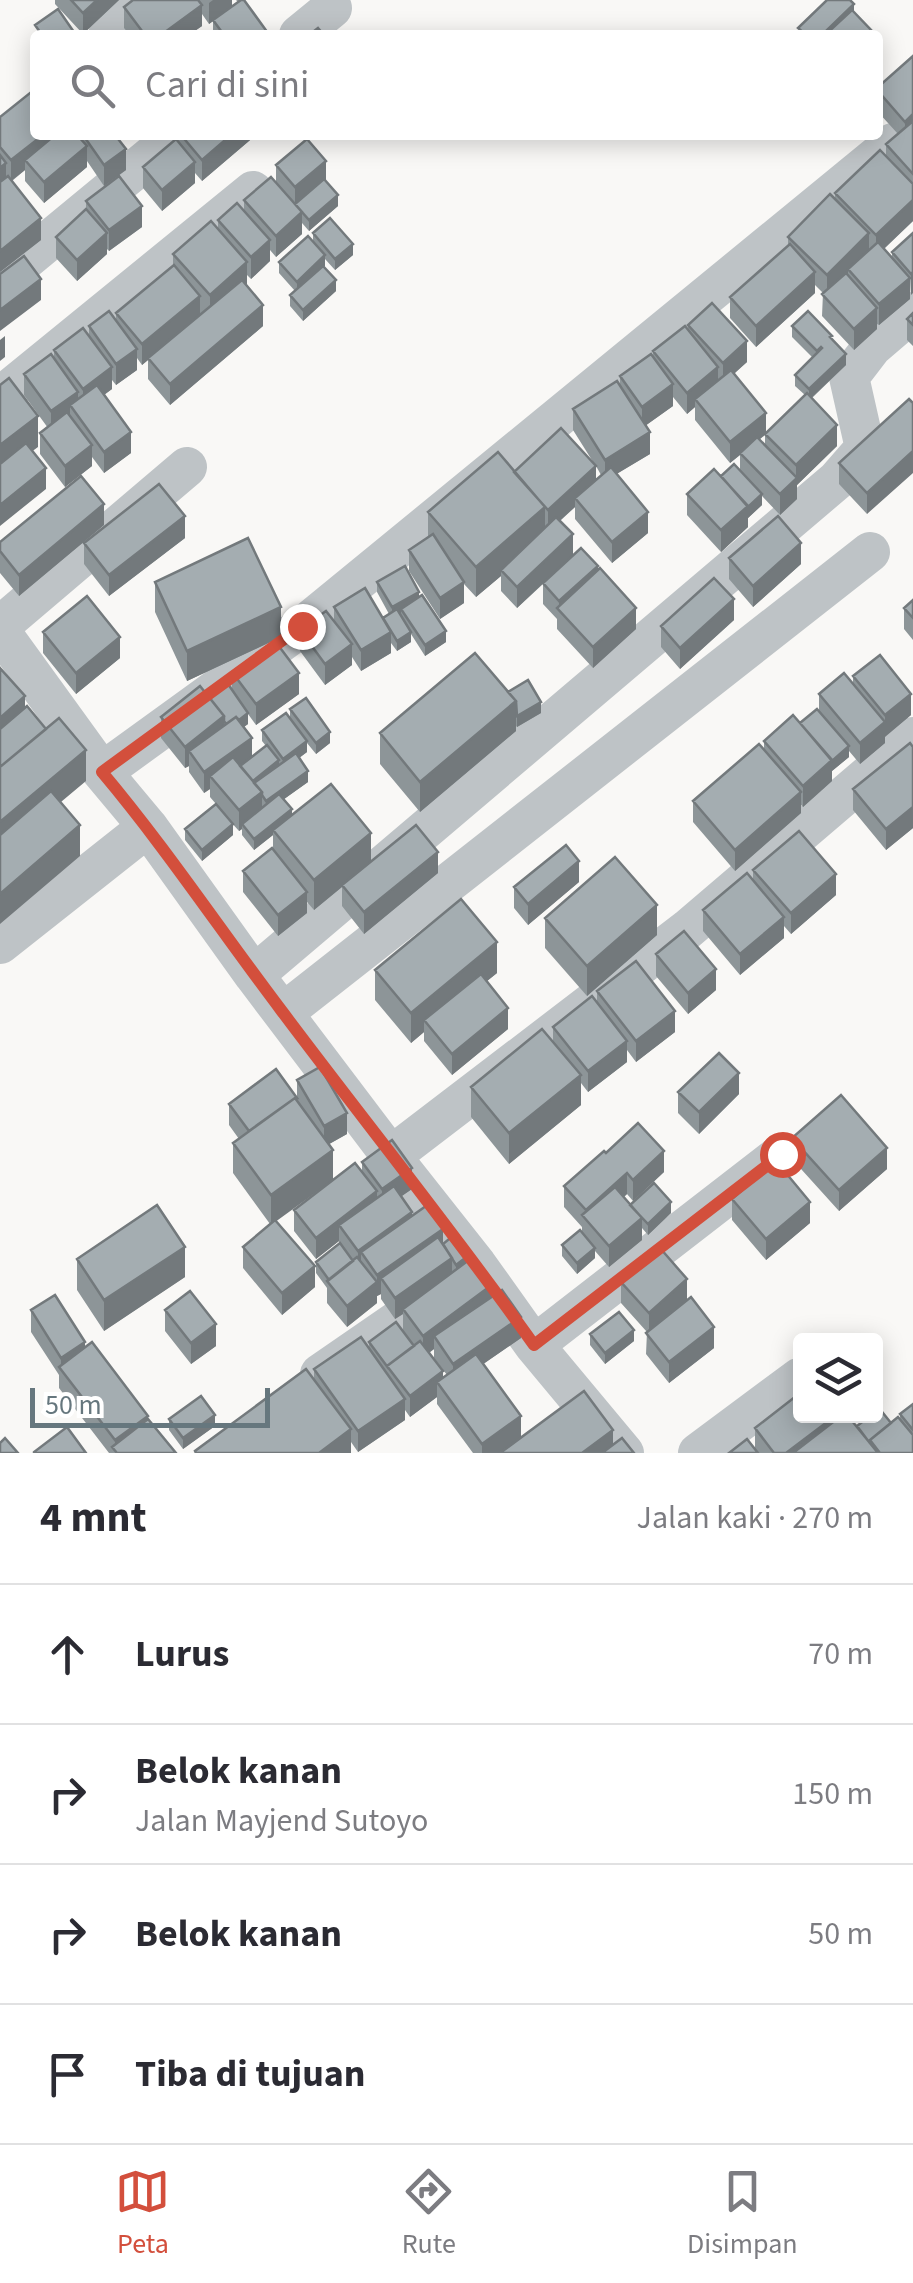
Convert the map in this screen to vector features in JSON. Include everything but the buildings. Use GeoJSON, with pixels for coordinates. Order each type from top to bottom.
{"type":"FeatureCollection","features":[{"type":"Feature","properties":{"kind":"street"},"geometry":{"type":"LineString","coordinates":[[113,30],[144,0]]}},
{"type":"Feature","properties":{"kind":"street"},"geometry":{"type":"LineString","coordinates":[[305,30],[332,8]]}},
{"type":"Feature","properties":{"kind":"street"},"geometry":{"type":"LineString","coordinates":[[0,281],[172,140]]}},
{"type":"Feature","properties":{"kind":"street"},"geometry":{"type":"LineString","coordinates":[[102,772],[302,626],[893,143]]}},
{"type":"Feature","properties":{"kind":"street"},"geometry":{"type":"LineString","coordinates":[[0,397],[252,191]]}},
{"type":"Feature","properties":{"kind":"street"},"geometry":{"type":"LineString","coordinates":[[254,975],[836,480],[865,448],[849,377],[872,347],[913,312]]}},
{"type":"Feature","properties":{"kind":"street"},"geometry":{"type":"LineString","coordinates":[[188,467],[0,629],[282,1013],[534,1345],[624,1453]]}},
{"type":"Feature","properties":{"kind":"street"},"geometry":{"type":"LineString","coordinates":[[282,1013],[870,552]]}},
{"type":"Feature","properties":{"kind":"street"},"geometry":{"type":"LineString","coordinates":[[391,1156],[688,929],[913,737]]}},
{"type":"Feature","properties":{"kind":"street"},"geometry":{"type":"LineString","coordinates":[[0,944],[148,827]]}},
{"type":"Feature","properties":{"kind":"street"},"geometry":{"type":"LineString","coordinates":[[534,1345],[782,1154]]}},
{"type":"Feature","properties":{"kind":"street"},"geometry":{"type":"LineString","coordinates":[[292,1394],[477,1266]]}},
{"type":"Feature","properties":{"kind":"street"},"geometry":{"type":"LineString","coordinates":[[698,1453],[793,1382]]}},
{"type":"Feature","properties":{"kind":"route"},"geometry":{"type":"LineString","coordinates":[[302,626],[102,772],[148,827],[254,975],[534,1345],[782,1154]]}}]}
